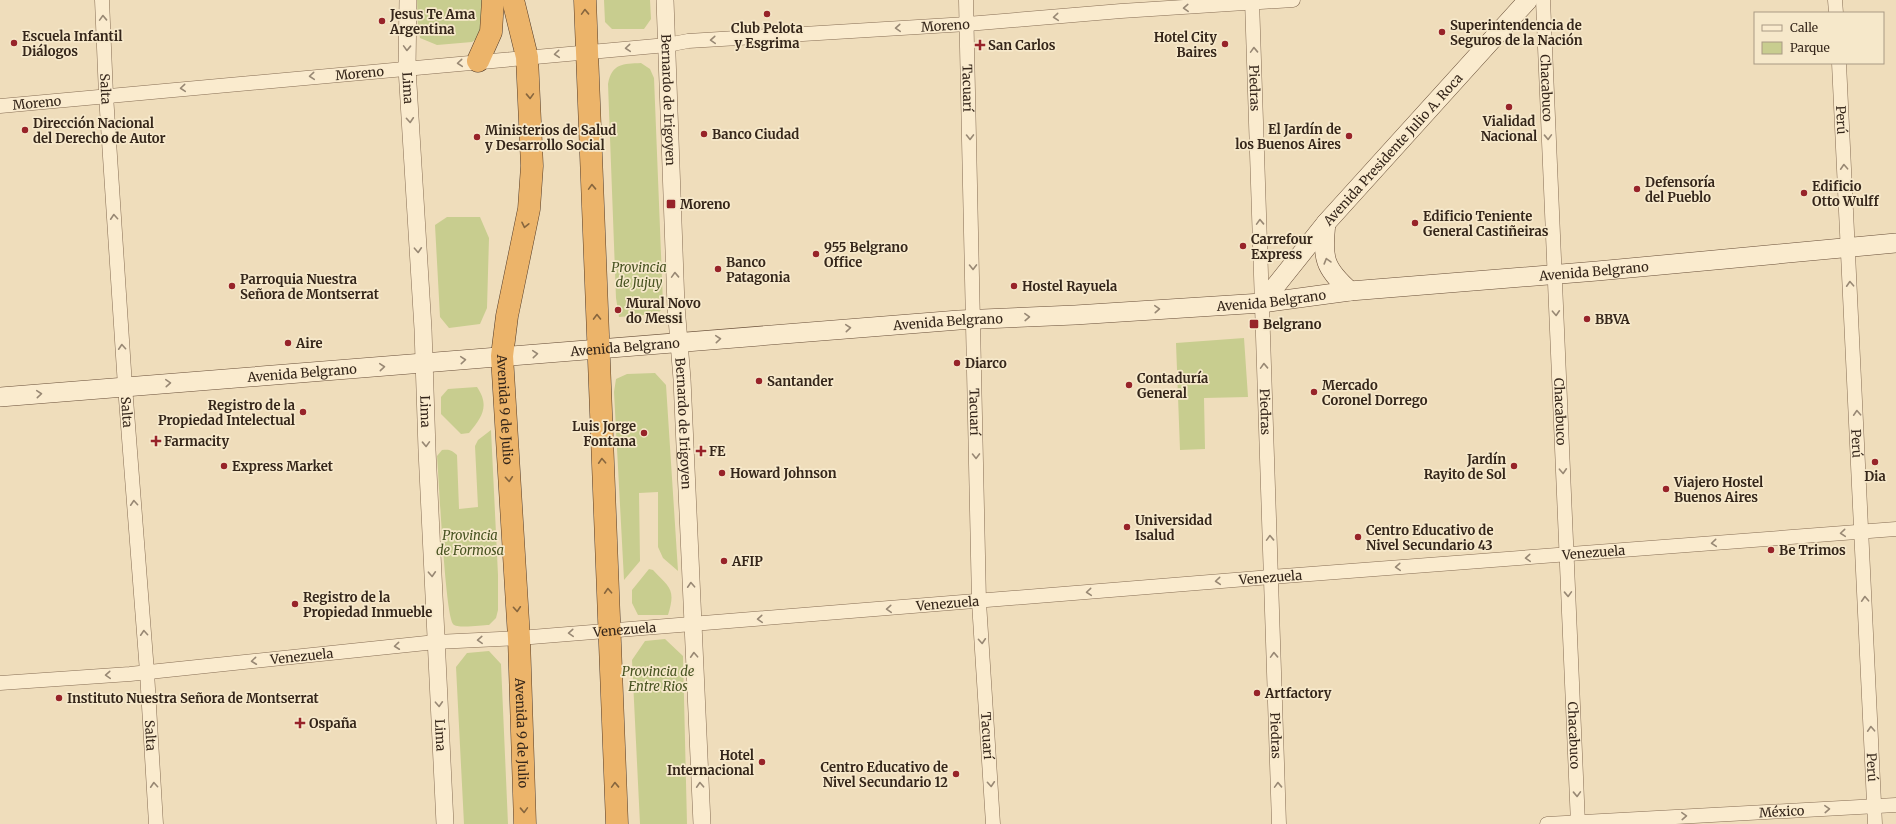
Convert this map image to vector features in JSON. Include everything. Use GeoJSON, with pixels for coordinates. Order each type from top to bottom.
{"type":"FeatureCollection","features":[{"type":"Feature","properties":{"kind":"highway"},"geometry":{"type":"LineString","coordinates":[[478,61],[491,32],[494,0]]}},
{"type":"Feature","properties":{"kind":"highway","name":"Avenida 9 de Julio"},"geometry":{"type":"LineString","coordinates":[[513,0],[527,57],[532,166],[530,195],[508,310],[502,356],[519,638],[524,824]]}},
{"type":"Feature","properties":{"kind":"highway"},"geometry":{"type":"LineString","coordinates":[[584,0],[617,824]]}},
{"type":"Feature","properties":{"kind":"main road","name":"Avenida Presidente Julio A. Roca"},"geometry":{"type":"LineString","coordinates":[[1262,302],[1326,224],[1528,0]]}},
{"type":"Feature","properties":{"kind":"main road"},"geometry":{"type":"LineString","coordinates":[[1326,224],[1323,245],[1328,267],[1339,282],[1350,291]]}},
{"type":"Feature","properties":{"kind":"main road","name":"Avenida Belgrano"},"geometry":{"type":"LineString","coordinates":[[0,397],[125,386],[254,378],[597,348],[974,319],[1075,315],[1262,302],[1350,291],[1896,243]]}},
{"type":"Feature","properties":{"kind":"street","name":"Salta"},"geometry":{"type":"LineString","coordinates":[[102,0],[106,95],[125,386],[147,672],[156,824]]}},
{"type":"Feature","properties":{"kind":"street","name":"Lima"},"geometry":{"type":"LineString","coordinates":[[408,0],[407,68],[424,364],[445,824]]}},
{"type":"Feature","properties":{"kind":"street","name":"Bernardo de Irigoyen"},"geometry":{"type":"LineString","coordinates":[[665,0],[679,342],[702,824]]}},
{"type":"Feature","properties":{"kind":"street","name":"Tacuarí"},"geometry":{"type":"LineString","coordinates":[[966,0],[979,602],[993,824]]}},
{"type":"Feature","properties":{"kind":"street","name":"Moreno"},"geometry":{"type":"LineString","coordinates":[[0,106],[106,95],[667,45],[688,41],[967,24],[1252,1],[1293,0]]}},
{"type":"Feature","properties":{"kind":"street","name":"Chacabuco"},"geometry":{"type":"LineString","coordinates":[[1543,0],[1578,823]]}},
{"type":"Feature","properties":{"kind":"street"},"geometry":{"type":"LineString","coordinates":[[1835,0],[1836,12]]}},
{"type":"Feature","properties":{"kind":"street","name":"Piedras"},"geometry":{"type":"LineString","coordinates":[[1252,1],[1279,824]]}},
{"type":"Feature","properties":{"kind":"street","name":"Perú"},"geometry":{"type":"LineString","coordinates":[[1839,64],[1849,248],[1875,824]]}},
{"type":"Feature","properties":{"kind":"street","name":"Venezuela"},"geometry":{"type":"LineString","coordinates":[[0,684],[147,672],[436,642],[519,638],[979,602],[1271,577],[1896,529]]}},
{"type":"Feature","properties":{"kind":"street","name":"México"},"geometry":{"type":"LineString","coordinates":[[1547,824],[1896,805]]}},
{"type":"Feature","properties":{"kind":"green space"},"geometry":{"type":"Polygon","coordinates":[[[417,0],[483,0],[483,28],[479,37],[472,42],[437,45],[420,38],[417,0]]]}},
{"type":"Feature","properties":{"kind":"green space"},"geometry":{"type":"Polygon","coordinates":[[[604,0],[650,0],[651,19],[644,29],[612,29],[605,22],[604,0]]]}},
{"type":"Feature","properties":{"kind":"green space","name":"Provincia de Jujuy"},"geometry":{"type":"Polygon","coordinates":[[[641,63],[650,69],[654,78],[663,304],[661,310],[657,314],[619,317],[616,298],[608,84],[615,68],[629,64],[641,63]]]}},
{"type":"Feature","properties":{"kind":"green space"},"geometry":{"type":"Polygon","coordinates":[[[447,217],[480,217],[489,238],[487,308],[480,324],[449,328],[440,317],[435,225],[447,217]]]}},
{"type":"Feature","properties":{"kind":"green space"},"geometry":{"type":"Polygon","coordinates":[[[1244,338],[1248,397],[1204,398],[1205,449],[1180,450],[1176,343],[1244,338]]]}},
{"type":"Feature","properties":{"kind":"green space"},"geometry":{"type":"Polygon","coordinates":[[[655,373],[666,385],[678,571],[663,558],[658,547],[658,492],[639,493],[640,561],[624,580],[614,392],[616,379],[627,374],[655,373]]]}},
{"type":"Feature","properties":{"kind":"green space"},"geometry":{"type":"Polygon","coordinates":[[[477,387],[483,400],[483,411],[478,422],[469,433],[461,434],[441,414],[441,397],[448,389],[477,387]]]}},
{"type":"Feature","properties":{"kind":"green space","name":"Provincia de Formosa"},"geometry":{"type":"Polygon","coordinates":[[[491,430],[498,575],[498,610],[496,618],[489,625],[459,626],[453,624],[447,596],[437,456],[442,450],[450,450],[457,455],[459,509],[478,507],[475,446],[478,440],[491,430]]]}},
{"type":"Feature","properties":{"kind":"green space"},"geometry":{"type":"Polygon","coordinates":[[[649,569],[653,570],[664,581],[670,590],[671,600],[668,615],[638,615],[632,603],[632,590],[649,569]]]}},
{"type":"Feature","properties":{"kind":"green space","name":"Provincia de Entre Rios"},"geometry":{"type":"Polygon","coordinates":[[[665,639],[683,656],[687,824],[640,824],[632,660],[645,641],[665,639]]]}},
{"type":"Feature","properties":{"kind":"green space"},"geometry":{"type":"Polygon","coordinates":[[[489,651],[501,664],[508,824],[464,824],[456,667],[467,653],[489,651]]]}},
{"type":"Feature","properties":{"kind":"place","name":"Club Pelota y Esgrima"},"geometry":{"type":"Point","coordinates":[767,14]}},
{"type":"Feature","properties":{"kind":"place","name":"Jesus Te Ama Argentina"},"geometry":{"type":"Point","coordinates":[382,21]}},
{"type":"Feature","properties":{"kind":"place","name":"Superintendencia de Seguros de la Nación"},"geometry":{"type":"Point","coordinates":[1442,32]}},
{"type":"Feature","properties":{"kind":"place","name":"Escuela Infantil Diálogos"},"geometry":{"type":"Point","coordinates":[14,43]}},
{"type":"Feature","properties":{"kind":"place","name":"Hotel City Baires"},"geometry":{"type":"Point","coordinates":[1225,44]}},
{"type":"Feature","properties":{"kind":"place","name":"San Carlos"},"geometry":{"type":"Point","coordinates":[980,45]}},
{"type":"Feature","properties":{"kind":"place","name":"Vialidad Nacional"},"geometry":{"type":"Point","coordinates":[1509,107]}},
{"type":"Feature","properties":{"kind":"place","name":"Dirección Nacional del Derecho de Autor"},"geometry":{"type":"Point","coordinates":[25,130]}},
{"type":"Feature","properties":{"kind":"place","name":"Banco Ciudad"},"geometry":{"type":"Point","coordinates":[704,134]}},
{"type":"Feature","properties":{"kind":"place","name":"El Jardín de los Buenos Aires"},"geometry":{"type":"Point","coordinates":[1349,136]}},
{"type":"Feature","properties":{"kind":"place","name":"Ministerios de Salud y Desarrollo Social"},"geometry":{"type":"Point","coordinates":[477,137]}},
{"type":"Feature","properties":{"kind":"place","name":"Defensoría del Pueblo"},"geometry":{"type":"Point","coordinates":[1637,189]}},
{"type":"Feature","properties":{"kind":"place","name":"Edificio Otto Wulff"},"geometry":{"type":"Point","coordinates":[1804,193]}},
{"type":"Feature","properties":{"kind":"place","name":"Moreno"},"geometry":{"type":"Point","coordinates":[671,204]}},
{"type":"Feature","properties":{"kind":"place","name":"Edificio Teniente General Castiñeiras"},"geometry":{"type":"Point","coordinates":[1415,223]}},
{"type":"Feature","properties":{"kind":"place","name":"Carrefour Express"},"geometry":{"type":"Point","coordinates":[1243,246]}},
{"type":"Feature","properties":{"kind":"place","name":"955 Belgrano Office"},"geometry":{"type":"Point","coordinates":[816,254]}},
{"type":"Feature","properties":{"kind":"place","name":"Banco Patagonia"},"geometry":{"type":"Point","coordinates":[718,269]}},
{"type":"Feature","properties":{"kind":"place","name":"Parroquia Nuestra Señora de Montserrat"},"geometry":{"type":"Point","coordinates":[232,286]}},
{"type":"Feature","properties":{"kind":"place","name":"Hostel Rayuela"},"geometry":{"type":"Point","coordinates":[1014,286]}},
{"type":"Feature","properties":{"kind":"place","name":"Mural Novo do Messi"},"geometry":{"type":"Point","coordinates":[618,310]}},
{"type":"Feature","properties":{"kind":"place","name":"BBVA"},"geometry":{"type":"Point","coordinates":[1587,319]}},
{"type":"Feature","properties":{"kind":"place","name":"Belgrano"},"geometry":{"type":"Point","coordinates":[1254,324]}},
{"type":"Feature","properties":{"kind":"place","name":"Aire"},"geometry":{"type":"Point","coordinates":[288,343]}},
{"type":"Feature","properties":{"kind":"place","name":"Diarco"},"geometry":{"type":"Point","coordinates":[957,363]}},
{"type":"Feature","properties":{"kind":"place","name":"Santander"},"geometry":{"type":"Point","coordinates":[759,381]}},
{"type":"Feature","properties":{"kind":"place","name":"Contaduría General"},"geometry":{"type":"Point","coordinates":[1129,385]}},
{"type":"Feature","properties":{"kind":"place","name":"Mercado Coronel Dorrego"},"geometry":{"type":"Point","coordinates":[1314,392]}},
{"type":"Feature","properties":{"kind":"place","name":"Registro de la Propiedad Intelectual"},"geometry":{"type":"Point","coordinates":[303,412]}},
{"type":"Feature","properties":{"kind":"place","name":"Luis Jorge Fontana"},"geometry":{"type":"Point","coordinates":[644,433]}},
{"type":"Feature","properties":{"kind":"place","name":"Farmacity"},"geometry":{"type":"Point","coordinates":[156,441]}},
{"type":"Feature","properties":{"kind":"place","name":"FE"},"geometry":{"type":"Point","coordinates":[701,451]}},
{"type":"Feature","properties":{"kind":"place","name":"Dia"},"geometry":{"type":"Point","coordinates":[1875,462]}},
{"type":"Feature","properties":{"kind":"place","name":"Express Market"},"geometry":{"type":"Point","coordinates":[224,466]}},
{"type":"Feature","properties":{"kind":"place","name":"Jardín Rayito de Sol"},"geometry":{"type":"Point","coordinates":[1514,466]}},
{"type":"Feature","properties":{"kind":"place","name":"Howard Johnson"},"geometry":{"type":"Point","coordinates":[722,473]}},
{"type":"Feature","properties":{"kind":"place","name":"Viajero Hostel Buenos Aires"},"geometry":{"type":"Point","coordinates":[1666,489]}},
{"type":"Feature","properties":{"kind":"place","name":"Universidad Isalud"},"geometry":{"type":"Point","coordinates":[1127,527]}},
{"type":"Feature","properties":{"kind":"place","name":"Centro Educativo de Nivel Secundario 43"},"geometry":{"type":"Point","coordinates":[1358,537]}},
{"type":"Feature","properties":{"kind":"place","name":"Be Trimos"},"geometry":{"type":"Point","coordinates":[1771,550]}},
{"type":"Feature","properties":{"kind":"place","name":"AFIP"},"geometry":{"type":"Point","coordinates":[724,561]}},
{"type":"Feature","properties":{"kind":"place","name":"Registro de la Propiedad Inmueble"},"geometry":{"type":"Point","coordinates":[295,604]}},
{"type":"Feature","properties":{"kind":"place","name":"Artfactory"},"geometry":{"type":"Point","coordinates":[1257,693]}},
{"type":"Feature","properties":{"kind":"place","name":"Instituto Nuestra Señora de Montserrat"},"geometry":{"type":"Point","coordinates":[59,698]}},
{"type":"Feature","properties":{"kind":"place","name":"Ospaña"},"geometry":{"type":"Point","coordinates":[300,723]}},
{"type":"Feature","properties":{"kind":"place","name":"Hotel Internacional"},"geometry":{"type":"Point","coordinates":[762,762]}},
{"type":"Feature","properties":{"kind":"place","name":"Centro Educativo de Nivel Secundario 12"},"geometry":{"type":"Point","coordinates":[956,774]}}]}
